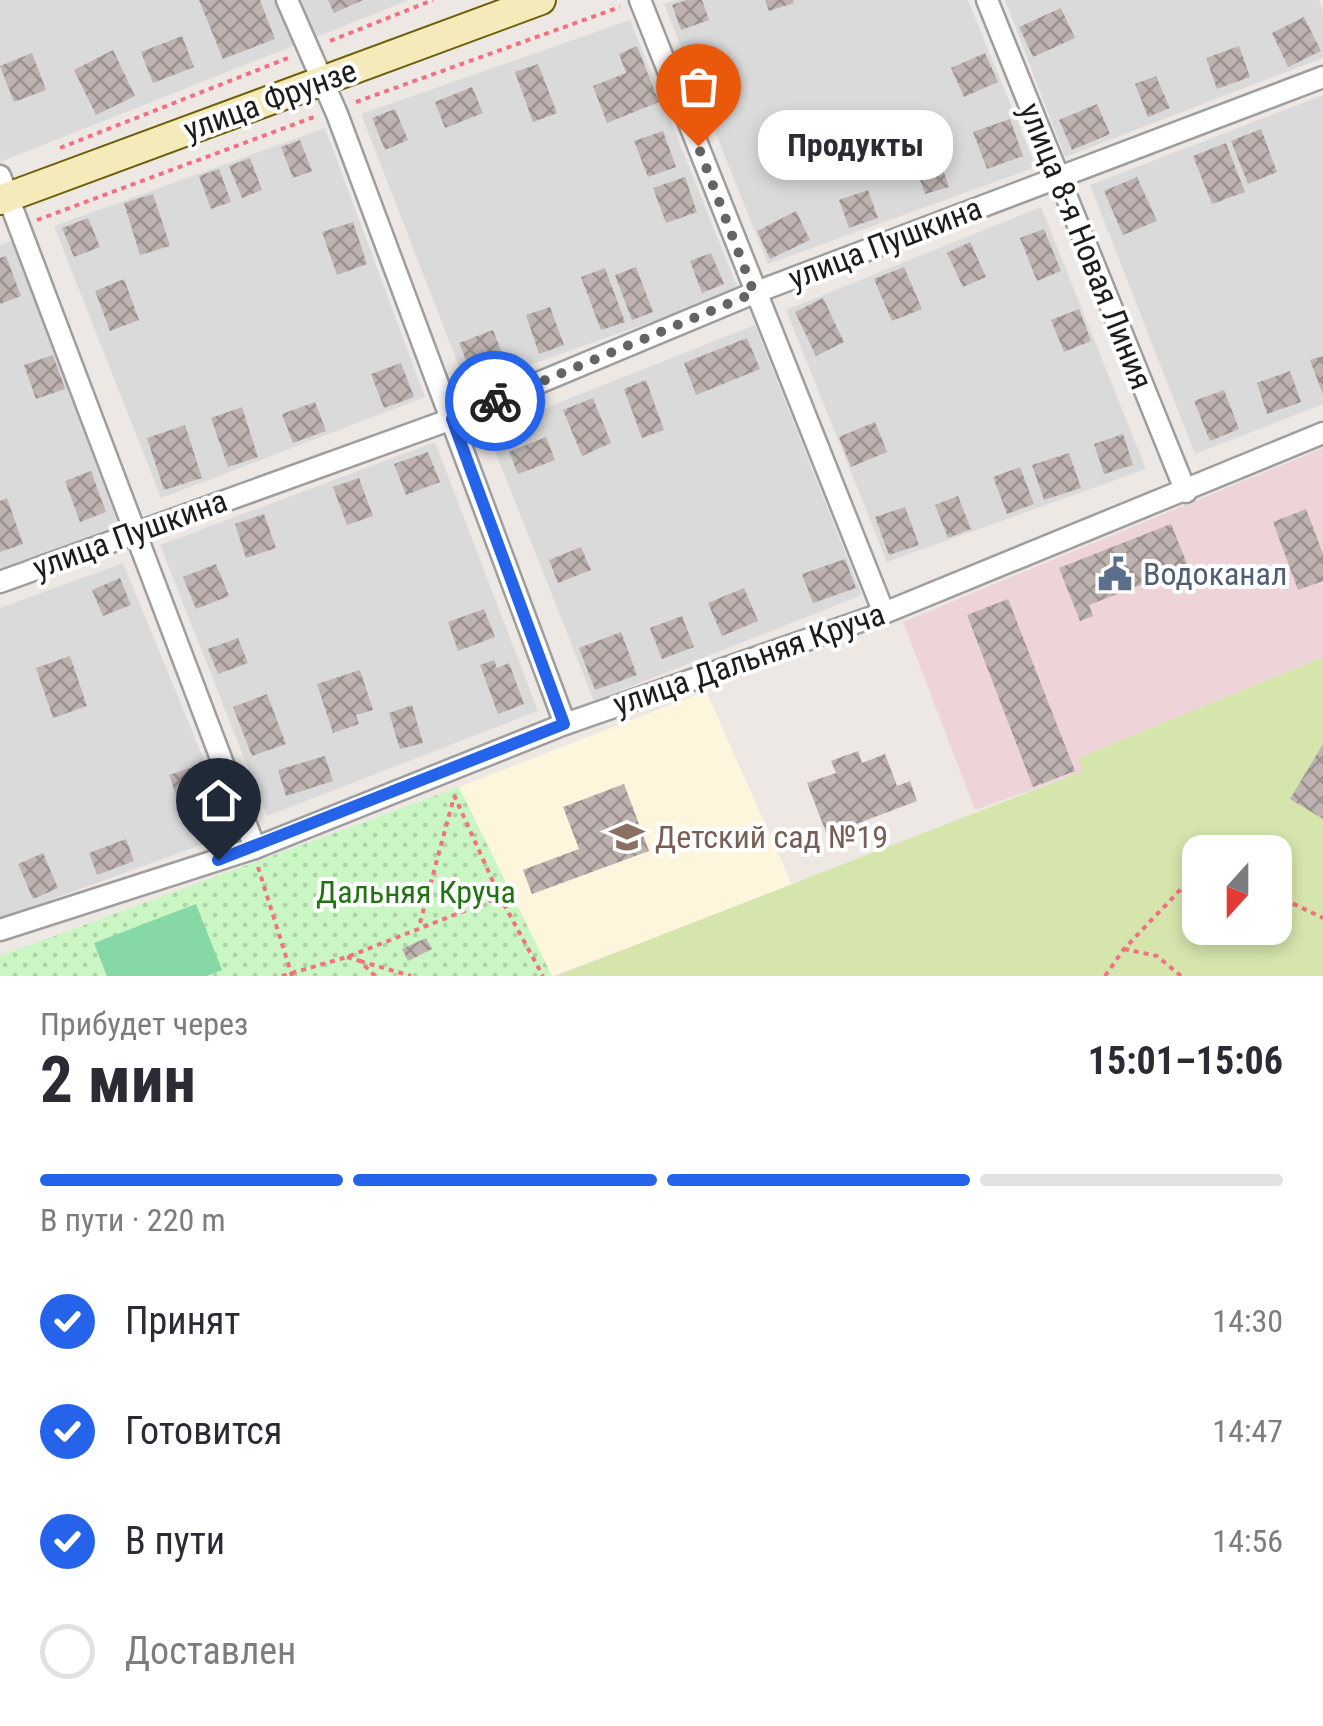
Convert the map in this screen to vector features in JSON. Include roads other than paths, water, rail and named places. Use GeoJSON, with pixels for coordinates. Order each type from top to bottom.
{"type":"FeatureCollection","features":[{"type":"Feature","properties":{"kind":"main road","name":"улица Фрунзе"},"geometry":{"type":"LineString","coordinates":[[3,190],[322,81],[541,0]]}},
{"type":"Feature","properties":{"kind":"street"},"geometry":{"type":"LineString","coordinates":[[286,0],[322,81],[452,419],[564,724]]}},
{"type":"Feature","properties":{"kind":"street"},"geometry":{"type":"LineString","coordinates":[[640,0],[884,613]]}},
{"type":"Feature","properties":{"kind":"street","name":"улица 8-я Новая Линия"},"geometry":{"type":"LineString","coordinates":[[987,0],[1186,492]]}},
{"type":"Feature","properties":{"kind":"street","name":"улица Пушкина"},"geometry":{"type":"LineString","coordinates":[[0,582],[452,419],[754,293],[1323,77]]}},
{"type":"Feature","properties":{"kind":"street"},"geometry":{"type":"LineString","coordinates":[[3,190],[255,848]]}},
{"type":"Feature","properties":{"kind":"street","name":"улица Дальняя Круча"},"geometry":{"type":"LineString","coordinates":[[0,930],[255,848],[564,724],[884,613],[1323,433]]}},
{"type":"Feature","properties":{"kind":"place","name":"Продукты"},"geometry":{"type":"Point","coordinates":[698,146]}},
{"type":"Feature","properties":{"kind":"place","name":"Водоканал"},"geometry":{"type":"Point","coordinates":[1115,574]}},
{"type":"Feature","properties":{"kind":"place","name":"Детский сад №19"},"geometry":{"type":"Point","coordinates":[627,837]}},
{"type":"Feature","properties":{"kind":"park label","name":"Дальняя Круча"},"geometry":{"type":"Point","coordinates":[416,892]}}]}
